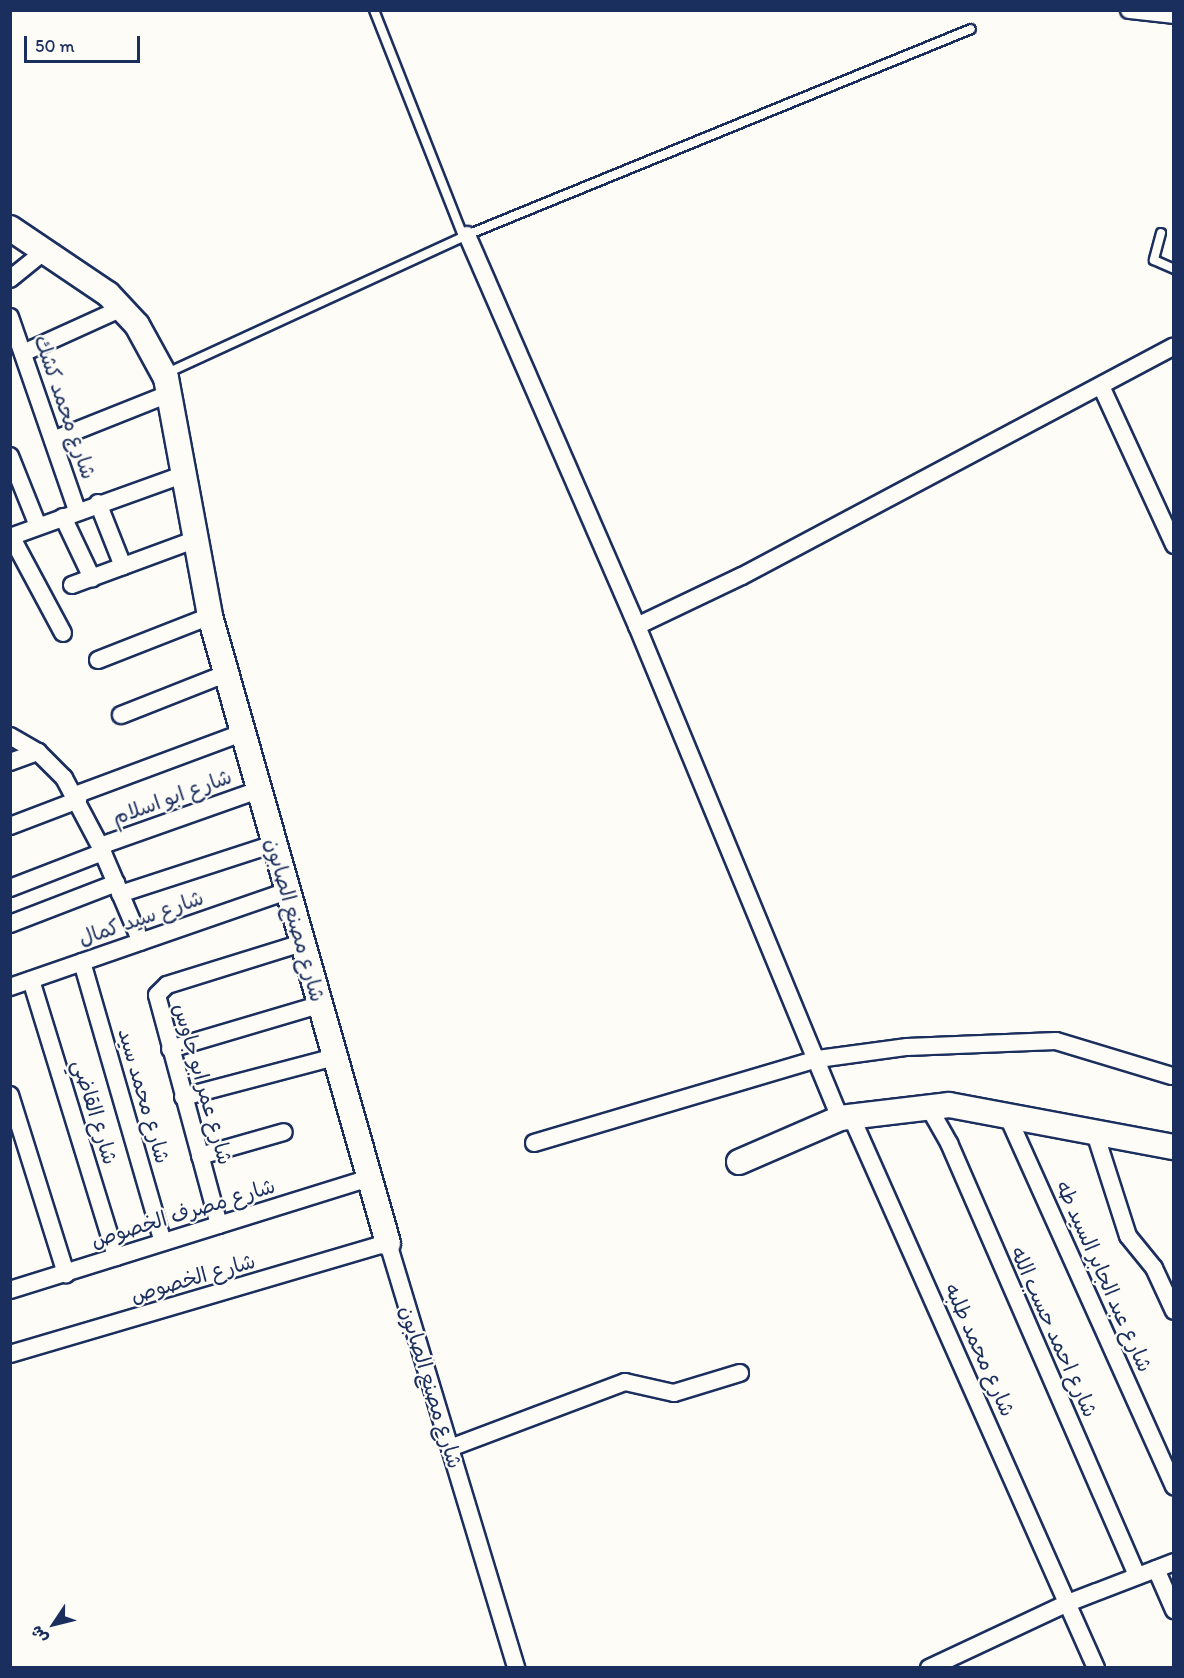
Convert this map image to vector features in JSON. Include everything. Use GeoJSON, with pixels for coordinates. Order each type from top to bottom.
{"type":"FeatureCollection","features":[{"type":"Feature","properties":{"kind":"street"},"geometry":{"type":"LineString","coordinates":[[1129,10],[1173,15]]}},
{"type":"Feature","properties":{"kind":"street","name":"شارع مصنع الصابون"},"geometry":{"type":"LineString","coordinates":[[10,228],[45,250],[122,308],[150,344],[168,384],[185,474],[194,540],[225,674],[371,1185],[516,1668]]}},
{"type":"Feature","properties":{"kind":"street","name":"شارع محمد طلبه"},"geometry":{"type":"LineString","coordinates":[[465,236],[637,626],[820,1064],[1096,1668]]}},
{"type":"Feature","properties":{"kind":"street"},"geometry":{"type":"LineString","coordinates":[[10,279],[45,250]]}},
{"type":"Feature","properties":{"kind":"street"},"geometry":{"type":"LineString","coordinates":[[23,353],[122,308]]}},
{"type":"Feature","properties":{"kind":"street","name":"شارع محمد كشك"},"geometry":{"type":"LineString","coordinates":[[10,317],[52,440],[70,514],[92,578]]}},
{"type":"Feature","properties":{"kind":"street"},"geometry":{"type":"LineString","coordinates":[[637,626],[1101,386],[1173,346]]}},
{"type":"Feature","properties":{"kind":"street"},"geometry":{"type":"LineString","coordinates":[[52,440],[168,384]]}},
{"type":"Feature","properties":{"kind":"street"},"geometry":{"type":"LineString","coordinates":[[1101,386],[1173,545]]}},
{"type":"Feature","properties":{"kind":"street"},"geometry":{"type":"LineString","coordinates":[[10,456],[38,526]]}},
{"type":"Feature","properties":{"kind":"street"},"geometry":{"type":"LineString","coordinates":[[63,633],[11,536],[98,503],[185,474]]}},
{"type":"Feature","properties":{"kind":"street"},"geometry":{"type":"LineString","coordinates":[[98,503],[123,566]]}},
{"type":"Feature","properties":{"kind":"street"},"geometry":{"type":"LineString","coordinates":[[72,585],[194,540]]}},
{"type":"Feature","properties":{"kind":"street"},"geometry":{"type":"LineString","coordinates":[[98,660],[210,616]]}},
{"type":"Feature","properties":{"kind":"street"},"geometry":{"type":"LineString","coordinates":[[121,715],[225,674]]}},
{"type":"Feature","properties":{"kind":"street"},"geometry":{"type":"LineString","coordinates":[[10,826],[76,797],[242,734]]}},
{"type":"Feature","properties":{"kind":"street"},"geometry":{"type":"LineString","coordinates":[[10,736],[38,752],[76,797],[102,849],[141,942]]}},
{"type":"Feature","properties":{"kind":"street"},"geometry":{"type":"LineString","coordinates":[[10,762],[38,752]]}},
{"type":"Feature","properties":{"kind":"street","name":"شارع ابو اسلام"},"geometry":{"type":"LineString","coordinates":[[10,888],[102,849],[258,790]]}},
{"type":"Feature","properties":{"kind":"street"},"geometry":{"type":"LineString","coordinates":[[10,924],[118,888],[274,844]]}},
{"type":"Feature","properties":{"kind":"street","name":"شارع سيد كمال"},"geometry":{"type":"LineString","coordinates":[[10,987],[287,891]]}},
{"type":"Feature","properties":{"kind":"street","name":"شارع عمر ابو جاوس"},"geometry":{"type":"LineString","coordinates":[[219,1225],[156,1000],[159,991],[302,943]]}},
{"type":"Feature","properties":{"kind":"street","name":"شارع محمد سيد"},"geometry":{"type":"LineString","coordinates":[[82,962],[163,1242]]}},
{"type":"Feature","properties":{"kind":"street","name":"شارع القاضي"},"geometry":{"type":"LineString","coordinates":[[31,980],[116,1257]]}},
{"type":"Feature","properties":{"kind":"street"},"geometry":{"type":"LineString","coordinates":[[170,1049],[320,1005]]}},
{"type":"Feature","properties":{"kind":"street"},"geometry":{"type":"LineString","coordinates":[[534,1143],[820,1064],[907,1047],[975,1048],[1044,1040],[1172,1076]]}},
{"type":"Feature","properties":{"kind":"street"},"geometry":{"type":"LineString","coordinates":[[183,1097],[334,1057]]}},
{"type":"Feature","properties":{"kind":"street"},"geometry":{"type":"LineString","coordinates":[[10,1095],[66,1274]]}},
{"type":"Feature","properties":{"kind":"street"},"geometry":{"type":"LineString","coordinates":[[739,1162],[841,1111],[928,1106],[969,1107],[1008,1117],[1094,1130],[1173,1147]]}},
{"type":"Feature","properties":{"kind":"street","name":"شارع احمد حسب الله"},"geometry":{"type":"LineString","coordinates":[[928,1106],[949,1143],[1137,1576]]}},
{"type":"Feature","properties":{"kind":"street","name":"شارع عبد الجابر السيد طه"},"geometry":{"type":"LineString","coordinates":[[1008,1117],[1173,1486]]}},
{"type":"Feature","properties":{"kind":"street"},"geometry":{"type":"LineString","coordinates":[[1094,1130],[1128,1236],[1154,1268],[1173,1311]]}},
{"type":"Feature","properties":{"kind":"street"},"geometry":{"type":"LineString","coordinates":[[200,1156],[284,1132]]}},
{"type":"Feature","properties":{"kind":"street","name":"شارع مصرف الخصوص"},"geometry":{"type":"LineString","coordinates":[[11,1288],[66,1274],[219,1225],[371,1185]]}},
{"type":"Feature","properties":{"kind":"street","name":"شارع الخصوص"},"geometry":{"type":"LineString","coordinates":[[10,1354],[387,1239]]}},
{"type":"Feature","properties":{"kind":"street"},"geometry":{"type":"LineString","coordinates":[[450,1448],[625,1382],[674,1393],[740,1373]]}},
{"type":"Feature","properties":{"kind":"street"},"geometry":{"type":"LineString","coordinates":[[929,1668],[1068,1603],[1173,1562]]}},
{"type":"Feature","properties":{"kind":"street"},"geometry":{"type":"LineString","coordinates":[[1156,1569],[1173,1610]]}},
{"type":"Feature","properties":{"kind":"lane"},"geometry":{"type":"LineString","coordinates":[[377,12],[465,236]]}},
{"type":"Feature","properties":{"kind":"lane"},"geometry":{"type":"LineString","coordinates":[[168,384],[465,236],[971,30]]}},
{"type":"Feature","properties":{"kind":"lane"},"geometry":{"type":"LineString","coordinates":[[1161,233],[1154,260],[1173,269]]}}]}
